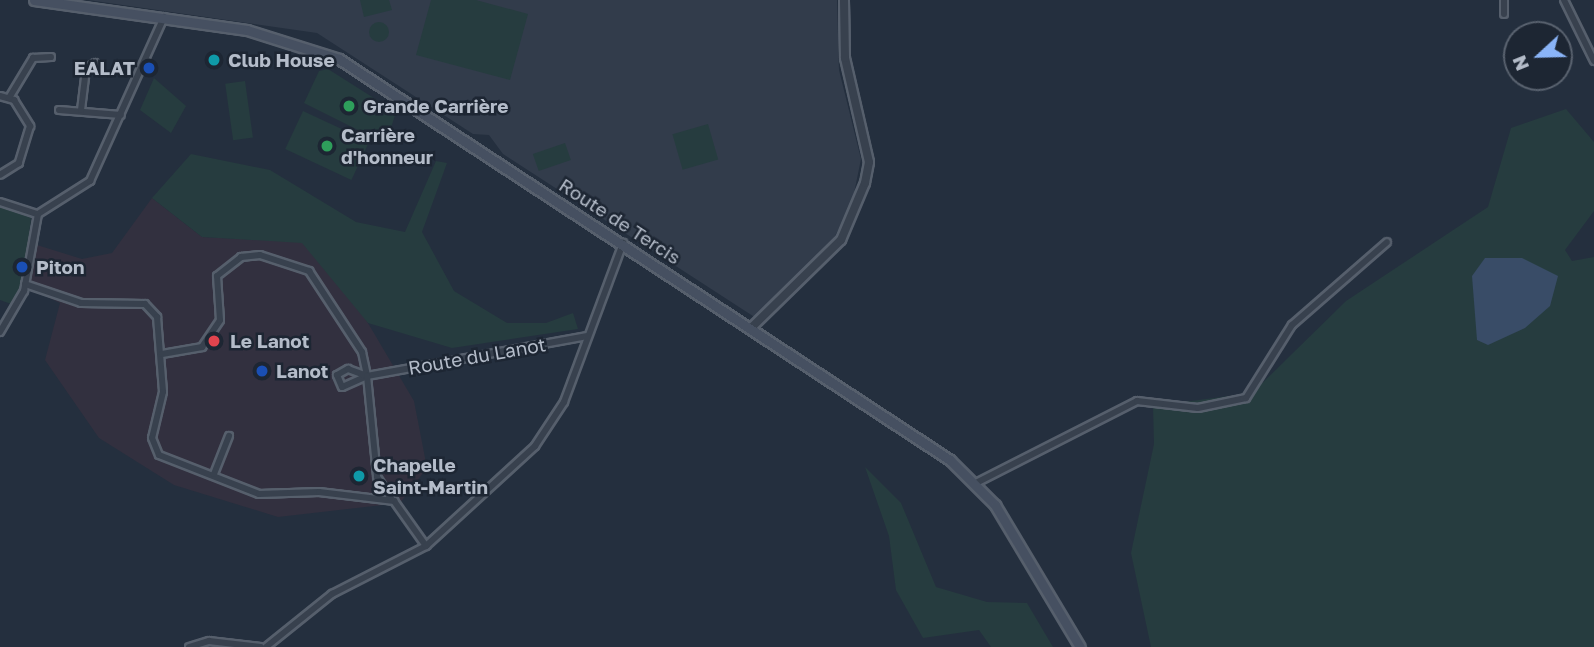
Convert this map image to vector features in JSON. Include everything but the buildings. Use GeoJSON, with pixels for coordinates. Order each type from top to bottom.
{"type":"FeatureCollection","features":[{"type":"Feature","properties":{"kind":"main road","name":"Route de Tercis"},"geometry":{"type":"LineString","coordinates":[[34,0],[164,17],[289,38],[339,59],[624,243],[976,483],[1080,647]]}},
{"type":"Feature","properties":{"kind":"street"},"geometry":{"type":"LineString","coordinates":[[751,328],[841,240],[865,183],[869,162],[845,58],[844,0]]}},
{"type":"Feature","properties":{"kind":"street"},"geometry":{"type":"LineString","coordinates":[[1504,0],[1504,14]]}},
{"type":"Feature","properties":{"kind":"street"},"geometry":{"type":"LineString","coordinates":[[1564,0],[1594,61]]}},
{"type":"Feature","properties":{"kind":"street"},"geometry":{"type":"LineString","coordinates":[[0,332],[25,284],[38,214],[90,180],[164,17]]}},
{"type":"Feature","properties":{"kind":"street"},"geometry":{"type":"LineString","coordinates":[[9,98],[33,58],[51,57]]}},
{"type":"Feature","properties":{"kind":"street"},"geometry":{"type":"LineString","coordinates":[[81,110],[86,69],[96,63]]}},
{"type":"Feature","properties":{"kind":"street"},"geometry":{"type":"LineString","coordinates":[[0,96],[9,98],[28,114],[30,126],[19,163],[0,176]]}},
{"type":"Feature","properties":{"kind":"street"},"geometry":{"type":"LineString","coordinates":[[59,110],[121,115]]}},
{"type":"Feature","properties":{"kind":"street"},"geometry":{"type":"LineString","coordinates":[[0,202],[38,214]]}},
{"type":"Feature","properties":{"kind":"street"},"geometry":{"type":"LineString","coordinates":[[976,483],[1137,401],[1198,408],[1246,398],[1292,326],[1387,242]]}},
{"type":"Feature","properties":{"kind":"street"},"geometry":{"type":"LineString","coordinates":[[189,647],[209,641],[264,647],[332,594],[426,546],[535,446],[564,402],[624,243]]}},
{"type":"Feature","properties":{"kind":"street"},"geometry":{"type":"LineString","coordinates":[[162,354],[199,350],[220,320],[217,276],[241,257],[260,255],[288,260],[318,281],[362,352],[367,376],[377,477],[426,546]]}},
{"type":"Feature","properties":{"kind":"street"},"geometry":{"type":"LineString","coordinates":[[25,284],[81,303],[145,304],[157,317],[162,354],[155,449],[214,474],[284,498],[319,492],[394,502]]}},
{"type":"Feature","properties":{"kind":"street","name":"Route du Lanot"},"geometry":{"type":"LineString","coordinates":[[367,376],[587,336]]}},
{"type":"Feature","properties":{"kind":"street"},"geometry":{"type":"LineString","coordinates":[[214,474],[229,436]]}},
{"type":"Feature","properties":{"kind":"shaded area"},"geometry":{"type":"Polygon","coordinates":[[[88,0],[837,0],[839,70],[861,159],[852,203],[834,238],[756,318],[503,154],[489,135],[473,134],[317,33],[88,0]]]}},
{"type":"Feature","properties":{"kind":"shaded area","name":"Le Lanot"},"geometry":{"type":"Polygon","coordinates":[[[152,198],[202,237],[302,242],[352,296],[414,401],[427,468],[400,503],[278,517],[174,485],[99,438],[45,360],[60,303],[27,287],[37,245],[82,259],[112,253],[152,198]]]}},
{"type":"Feature","properties":{"kind":"green space"},"geometry":{"type":"Polygon","coordinates":[[[360,0],[389,0],[392,10],[364,17],[360,0]]]}},
{"type":"Feature","properties":{"kind":"green space"},"geometry":{"type":"Polygon","coordinates":[[[431,0],[476,0],[528,14],[510,80],[416,55],[431,0]]]}},
{"type":"Feature","properties":{"kind":"green space"},"geometry":{"type":"Polygon","coordinates":[[[375,22],[383,22],[389,32],[383,42],[375,42],[369,36],[369,28],[375,22]]]}},
{"type":"Feature","properties":{"kind":"green space","name":"Grande Carrière"},"geometry":{"type":"Polygon","coordinates":[[[328,69],[396,112],[386,144],[304,103],[319,71],[328,69]]]}},
{"type":"Feature","properties":{"kind":"green space"},"geometry":{"type":"Polygon","coordinates":[[[154,78],[186,106],[171,133],[140,110],[154,78]]]}},
{"type":"Feature","properties":{"kind":"green space"},"geometry":{"type":"Polygon","coordinates":[[[245,81],[253,137],[233,140],[225,84],[245,81]]]}},
{"type":"Feature","properties":{"kind":"green space"},"geometry":{"type":"Polygon","coordinates":[[[1566,109],[1594,142],[1594,211],[1565,250],[1572,261],[1594,257],[1594,647],[1151,647],[1131,553],[1154,444],[1153,406],[1252,393],[1346,301],[1488,207],[1511,128],[1566,109]]]}},
{"type":"Feature","properties":{"kind":"green space","name":"Carrière d'honneur"},"geometry":{"type":"Polygon","coordinates":[[[303,111],[369,142],[351,180],[285,149],[303,111]]]}},
{"type":"Feature","properties":{"kind":"green space"},"geometry":{"type":"Polygon","coordinates":[[[708,124],[718,160],[683,170],[672,134],[708,124]]]}},
{"type":"Feature","properties":{"kind":"green space"},"geometry":{"type":"Polygon","coordinates":[[[565,143],[571,160],[539,171],[533,154],[565,143]]]}},
{"type":"Feature","properties":{"kind":"green space"},"geometry":{"type":"Polygon","coordinates":[[[191,154],[270,170],[356,222],[405,232],[436,161],[447,163],[422,232],[454,291],[507,323],[546,323],[573,313],[578,329],[452,348],[368,323],[302,243],[202,237],[152,198],[191,154]]]}},
{"type":"Feature","properties":{"kind":"green space"},"geometry":{"type":"Polygon","coordinates":[[[0,206],[31,218],[23,287],[11,304],[0,300],[0,206]]]}},
{"type":"Feature","properties":{"kind":"green space"},"geometry":{"type":"Polygon","coordinates":[[[865,467],[901,503],[936,587],[987,602],[1027,603],[1053,647],[991,647],[979,630],[923,638],[896,590],[889,536],[865,467]]]}},
{"type":"Feature","properties":{"kind":"water"},"geometry":{"type":"Polygon","coordinates":[[[1485,258],[1522,258],[1558,276],[1550,306],[1525,328],[1488,345],[1477,340],[1472,276],[1485,258]]]}},
{"type":"Feature","properties":{"kind":"place","name":"Club House"},"geometry":{"type":"Point","coordinates":[214,60]}},
{"type":"Feature","properties":{"kind":"place","name":"EALAT"},"geometry":{"type":"Point","coordinates":[149,68]}},
{"type":"Feature","properties":{"kind":"place","name":"Grande Carrière"},"geometry":{"type":"Point","coordinates":[349,106]}},
{"type":"Feature","properties":{"kind":"place","name":"Carrière d'honneur"},"geometry":{"type":"Point","coordinates":[327,146]}},
{"type":"Feature","properties":{"kind":"place","name":"Piton"},"geometry":{"type":"Point","coordinates":[22,267]}},
{"type":"Feature","properties":{"kind":"place","name":"Le Lanot"},"geometry":{"type":"Point","coordinates":[214,341]}},
{"type":"Feature","properties":{"kind":"place","name":"Lanot"},"geometry":{"type":"Point","coordinates":[262,371]}},
{"type":"Feature","properties":{"kind":"place","name":"Chapelle Saint-Martin"},"geometry":{"type":"Point","coordinates":[359,476]}}]}
